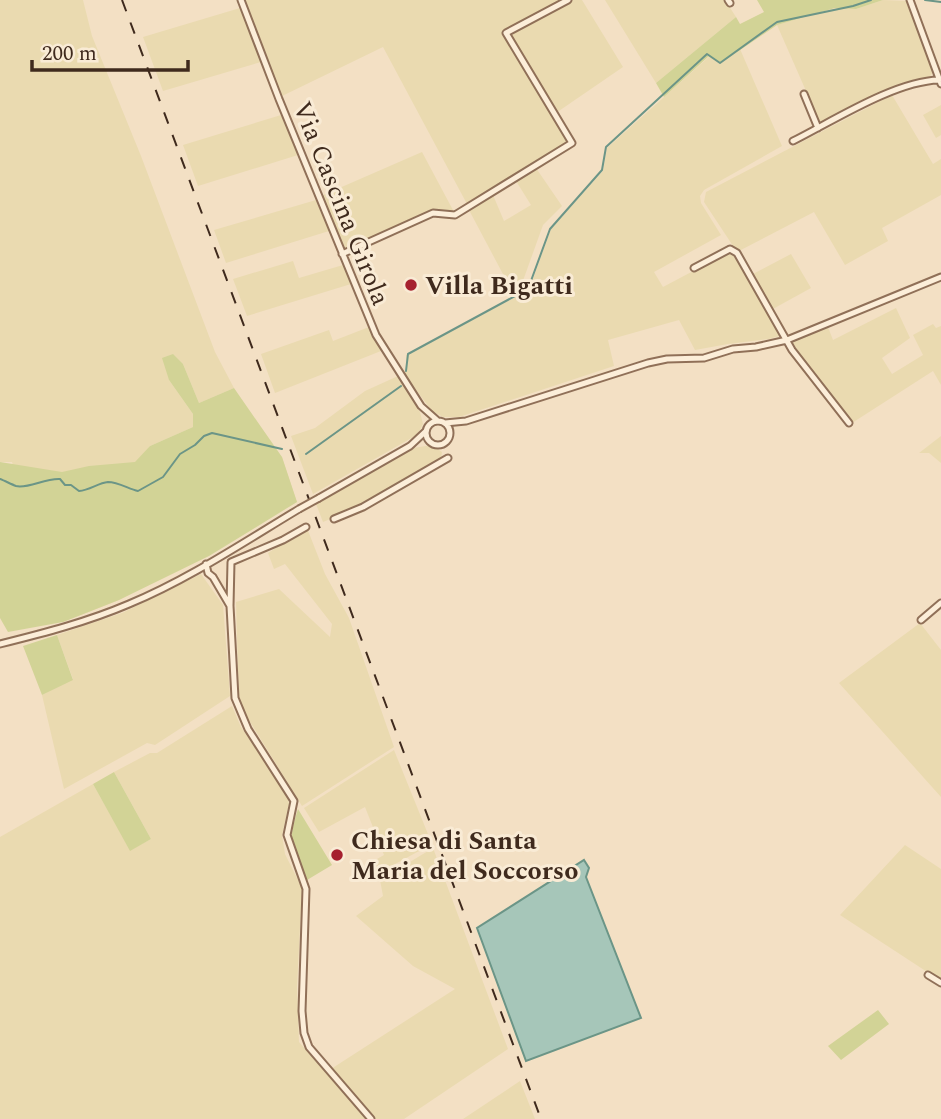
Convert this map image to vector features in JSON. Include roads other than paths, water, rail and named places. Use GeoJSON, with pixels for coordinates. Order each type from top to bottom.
{"type":"FeatureCollection","features":[{"type":"Feature","properties":{"kind":"street","name":"Via Cascina Girola"},"geometry":{"type":"LineString","coordinates":[[242,0],[376,335],[421,406],[438,421]]}},
{"type":"Feature","properties":{"kind":"street"},"geometry":{"type":"LineString","coordinates":[[342,254],[433,213],[455,215],[572,143],[506,33],[568,0]]}},
{"type":"Feature","properties":{"kind":"street"},"geometry":{"type":"LineString","coordinates":[[793,141],[892,91],[922,82],[940,82],[910,0]]}},
{"type":"Feature","properties":{"kind":"street"},"geometry":{"type":"LineString","coordinates":[[804,94],[818,128]]}},
{"type":"Feature","properties":{"kind":"street"},"geometry":{"type":"LineString","coordinates":[[694,268],[727,250],[734,250],[799,361],[849,423]]}},
{"type":"Feature","properties":{"kind":"street"},"geometry":{"type":"LineString","coordinates":[[0,644],[69,626],[157,591],[410,446],[431,423],[466,421],[648,363],[667,359],[704,358],[733,349],[787,340],[941,277]]}},
{"type":"Feature","properties":{"kind":"street","name":"Via Cascina Girola"},"geometry":{"type":"LineString","coordinates":[[421,406],[426,430]]}},
{"type":"Feature","properties":{"kind":"street"},"geometry":{"type":"LineString","coordinates":[[410,446],[444,443],[466,421]]}},
{"type":"Feature","properties":{"kind":"street"},"geometry":{"type":"LineString","coordinates":[[445,424],[449,436],[448,458]]}},
{"type":"Feature","properties":{"kind":"street"},"geometry":{"type":"LineString","coordinates":[[426,430],[428,440],[448,458]]}},
{"type":"Feature","properties":{"kind":"street"},"geometry":{"type":"LineString","coordinates":[[334,519],[363,506],[448,458]]}},
{"type":"Feature","properties":{"kind":"street"},"geometry":{"type":"LineString","coordinates":[[306,527],[231,562],[230,606],[235,698],[248,729],[295,801],[287,835],[306,889],[302,1012],[304,1033],[309,1047],[371,1119]]}},
{"type":"Feature","properties":{"kind":"street"},"geometry":{"type":"LineString","coordinates":[[206,564],[208,573],[230,606]]}},
{"type":"Feature","properties":{"kind":"street"},"geometry":{"type":"LineString","coordinates":[[920,620],[941,603]]}},
{"type":"Feature","properties":{"kind":"street"},"geometry":{"type":"LineString","coordinates":[[928,975],[941,983]]}},
{"type":"Feature","properties":{"kind":"waterway"},"geometry":{"type":"LineString","coordinates":[[406,371],[408,354],[528,289],[550,229],[602,170],[606,147],[707,54],[720,63],[777,22],[871,0]]}},
{"type":"Feature","properties":{"kind":"waterway"},"geometry":{"type":"LineString","coordinates":[[925,0],[941,2]]}},
{"type":"Feature","properties":{"kind":"waterway"},"geometry":{"type":"LineString","coordinates":[[306,454],[401,386]]}},
{"type":"Feature","properties":{"kind":"waterway"},"geometry":{"type":"LineString","coordinates":[[0,479],[21,487],[60,479],[65,485],[71,485],[79,491],[112,482],[138,491],[163,477],[180,454],[212,433],[282,449]]}},
{"type":"Feature","properties":{"kind":"railway"},"geometry":{"type":"LineString","coordinates":[[122,0],[541,1119]]}},
{"type":"Feature","properties":{"kind":"place","name":"Villa Bigatti"},"geometry":{"type":"Point","coordinates":[411,285]}},
{"type":"Feature","properties":{"kind":"place","name":"Chiesa di Santa Maria del Soccorso"},"geometry":{"type":"Point","coordinates":[337,855]}}]}
